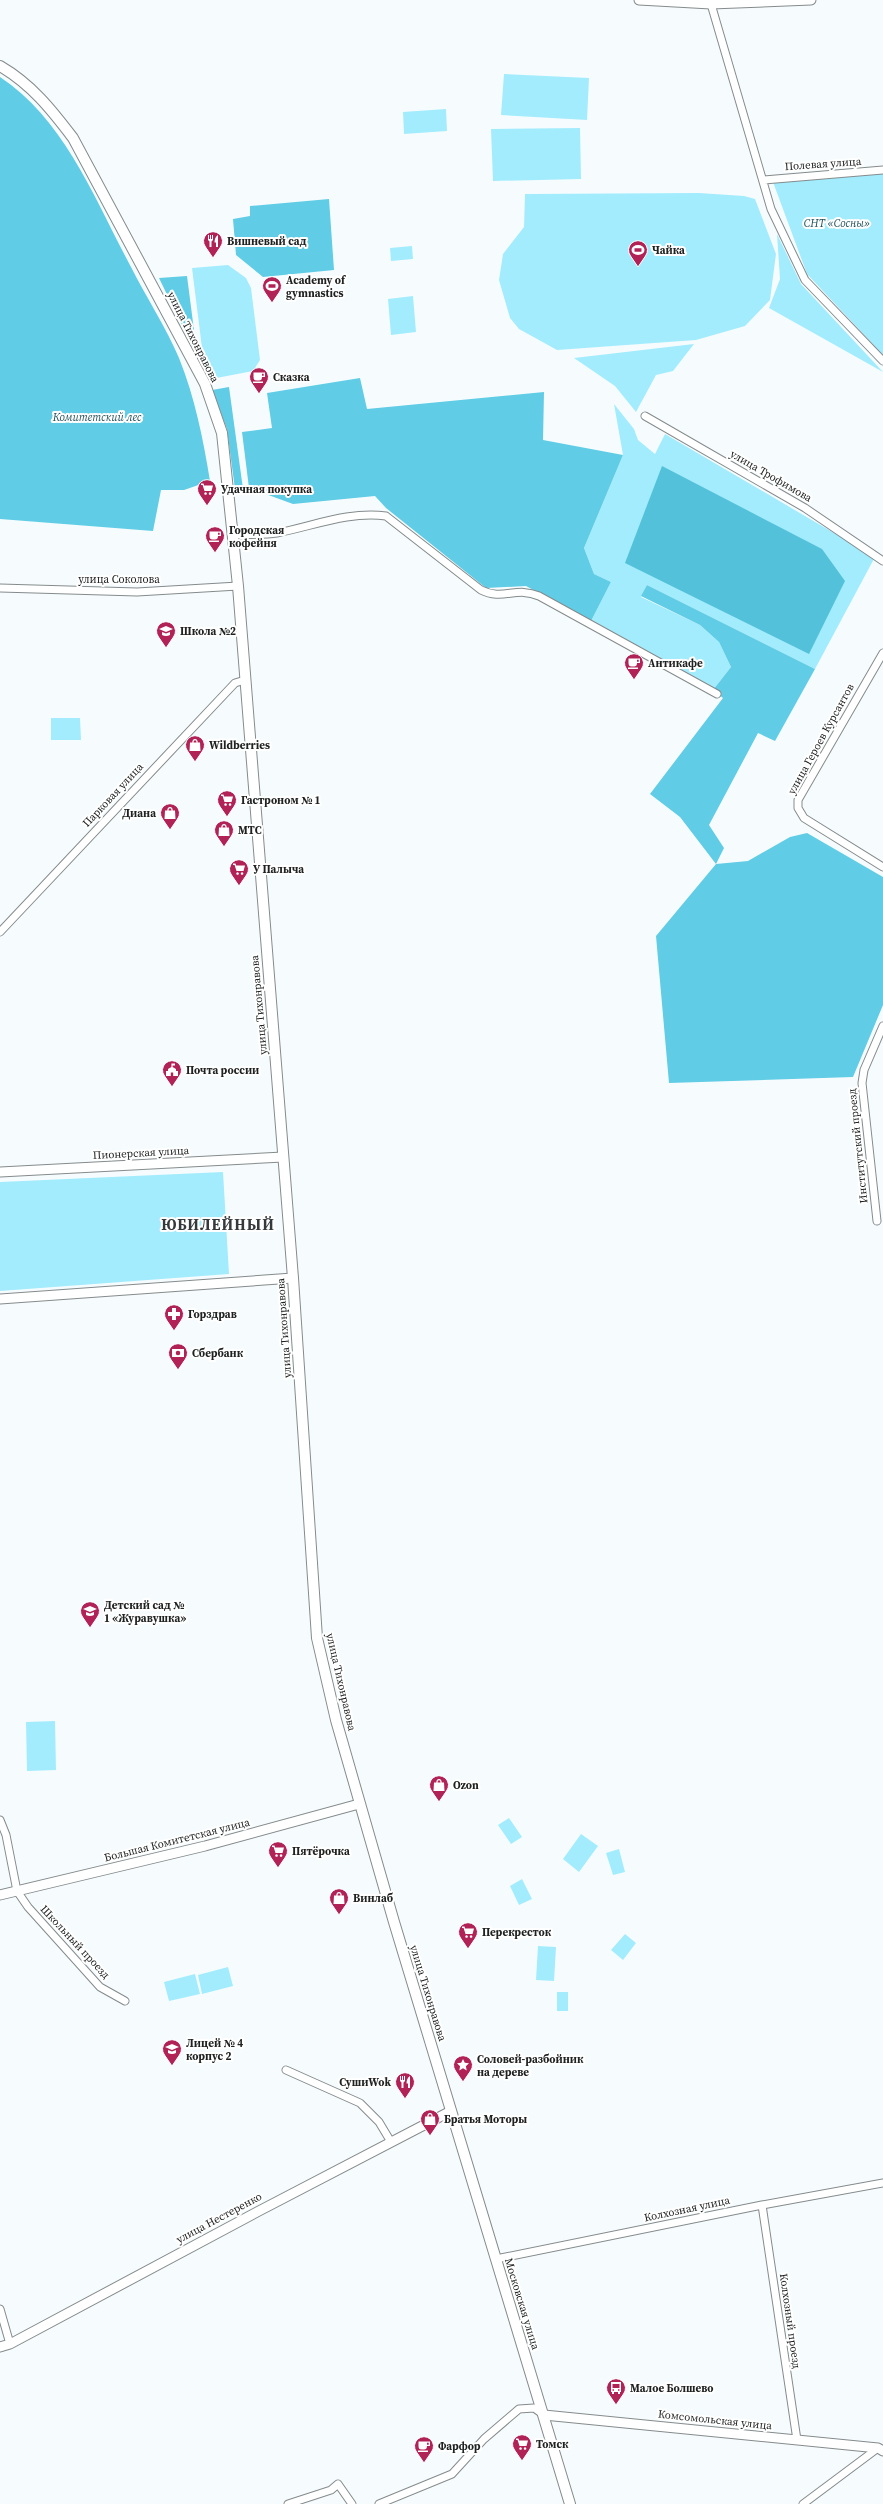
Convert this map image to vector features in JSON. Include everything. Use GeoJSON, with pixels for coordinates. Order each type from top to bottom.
{"type":"FeatureCollection","features":[{"type":"Feature","properties":{"kind":"main road","name":"улица Тихонравова"},"geometry":{"type":"LineString","coordinates":[[0,66],[20,78],[46,103],[73,138],[205,384],[222,433],[234,535],[293,1278],[317,1638],[336,1720],[359,1804],[451,2111]]}},
{"type":"Feature","properties":{"kind":"main road","name":"Московская улица"},"geometry":{"type":"LineString","coordinates":[[451,2111],[570,2504]]}},
{"type":"Feature","properties":{"kind":"street"},"geometry":{"type":"LineString","coordinates":[[639,0],[711,4],[811,0]]}},
{"type":"Feature","properties":{"kind":"street"},"geometry":{"type":"LineString","coordinates":[[711,4],[732,78],[764,180],[771,209],[805,280],[883,361]]}},
{"type":"Feature","properties":{"kind":"street","name":"Полевая улица"},"geometry":{"type":"LineString","coordinates":[[764,180],[883,170]]}},
{"type":"Feature","properties":{"kind":"street","name":"улица Трофимова"},"geometry":{"type":"LineString","coordinates":[[644,416],[805,508],[883,561]]}},
{"type":"Feature","properties":{"kind":"street"},"geometry":{"type":"LineString","coordinates":[[234,535],[275,533],[329,520],[374,514],[386,516],[481,590],[492,595],[528,591],[717,694]]}},
{"type":"Feature","properties":{"kind":"street","name":"улица Соколова"},"geometry":{"type":"LineString","coordinates":[[0,588],[137,592],[238,586]]}},
{"type":"Feature","properties":{"kind":"street","name":"улица Героев Курсантов"},"geometry":{"type":"LineString","coordinates":[[883,653],[797,804],[804,818],[883,867]]}},
{"type":"Feature","properties":{"kind":"street","name":"Парковая улица"},"geometry":{"type":"LineString","coordinates":[[0,932],[234,682],[245,680]]}},
{"type":"Feature","properties":{"kind":"street","name":"Институтский проезд"},"geometry":{"type":"LineString","coordinates":[[877,1221],[862,1083],[864,1070],[883,1026]]}},
{"type":"Feature","properties":{"kind":"street","name":"Пионерская улица"},"geometry":{"type":"LineString","coordinates":[[0,1172],[283,1157]]}},
{"type":"Feature","properties":{"kind":"street"},"geometry":{"type":"LineString","coordinates":[[0,1299],[293,1278]]}},
{"type":"Feature","properties":{"kind":"street","name":"Большая Комитетская улица"},"geometry":{"type":"LineString","coordinates":[[0,1895],[197,1848],[359,1804]]}},
{"type":"Feature","properties":{"kind":"street"},"geometry":{"type":"LineString","coordinates":[[0,1820],[6,1835],[17,1891]]}},
{"type":"Feature","properties":{"kind":"street","name":"Школьный проезд"},"geometry":{"type":"LineString","coordinates":[[17,1891],[28,1907],[100,1987],[124,2001]]}},
{"type":"Feature","properties":{"kind":"street"},"geometry":{"type":"LineString","coordinates":[[286,2070],[360,2103],[379,2122],[391,2142]]}},
{"type":"Feature","properties":{"kind":"street","name":"улица Нестеренко"},"geometry":{"type":"LineString","coordinates":[[0,2347],[10,2344],[451,2111]]}},
{"type":"Feature","properties":{"kind":"street","name":"Колхозная улица"},"geometry":{"type":"LineString","coordinates":[[496,2259],[762,2204],[883,2183]]}},
{"type":"Feature","properties":{"kind":"street","name":"Колхозный проезд"},"geometry":{"type":"LineString","coordinates":[[762,2204],[797,2440]]}},
{"type":"Feature","properties":{"kind":"street"},"geometry":{"type":"LineString","coordinates":[[0,2309],[10,2344]]}},
{"type":"Feature","properties":{"kind":"street"},"geometry":{"type":"LineString","coordinates":[[379,2504],[452,2474],[484,2439],[519,2410],[534,2408],[544,2415]]}},
{"type":"Feature","properties":{"kind":"street","name":"Комсомольская улица"},"geometry":{"type":"LineString","coordinates":[[544,2415],[881,2448]]}},
{"type":"Feature","properties":{"kind":"street"},"geometry":{"type":"LineString","coordinates":[[804,2504],[881,2448]]}},
{"type":"Feature","properties":{"kind":"street"},"geometry":{"type":"LineString","coordinates":[[288,2504],[330,2490],[338,2484],[352,2504]]}},
{"type":"Feature","properties":{"kind":"green space"},"geometry":{"type":"Polygon","coordinates":[[[504,74],[589,78],[587,120],[501,115],[504,74]]]}},
{"type":"Feature","properties":{"kind":"green space","name":"Комитетский лес"},"geometry":{"type":"Polygon","coordinates":[[[0,77],[23,95],[43,115],[61,138],[91,189],[168,335],[185,373],[198,418],[210,481],[184,490],[161,490],[153,531],[0,519],[0,77]]]}},
{"type":"Feature","properties":{"kind":"green space"},"geometry":{"type":"Polygon","coordinates":[[[446,109],[447,131],[404,134],[403,112],[446,109]]]}},
{"type":"Feature","properties":{"kind":"green space"},"geometry":{"type":"Polygon","coordinates":[[[580,128],[581,179],[493,181],[491,129],[580,128]]]}},
{"type":"Feature","properties":{"kind":"green space","name":"СНТ «Сосны»"},"geometry":{"type":"Polygon","coordinates":[[[883,172],[883,355],[807,274],[773,182],[883,172]]]}},
{"type":"Feature","properties":{"kind":"green space","name":"Чайка"},"geometry":{"type":"Polygon","coordinates":[[[699,193],[744,196],[755,199],[776,254],[770,300],[745,326],[696,340],[557,350],[519,329],[510,318],[499,280],[503,254],[524,227],[525,194],[699,193]]]}},
{"type":"Feature","properties":{"kind":"green space"},"geometry":{"type":"Polygon","coordinates":[[[329,199],[334,270],[263,277],[236,255],[233,219],[250,216],[250,206],[329,199]]]}},
{"type":"Feature","properties":{"kind":"green space"},"geometry":{"type":"Polygon","coordinates":[[[777,234],[801,284],[883,372],[769,308],[780,279],[777,234]]]}},
{"type":"Feature","properties":{"kind":"green space"},"geometry":{"type":"Polygon","coordinates":[[[412,246],[413,259],[391,261],[390,248],[412,246]]]}},
{"type":"Feature","properties":{"kind":"green space"},"geometry":{"type":"Polygon","coordinates":[[[228,265],[246,278],[251,288],[260,360],[253,371],[206,380],[192,268],[228,265]]]}},
{"type":"Feature","properties":{"kind":"green space"},"geometry":{"type":"Polygon","coordinates":[[[187,276],[195,338],[192,346],[159,278],[187,276]]]}},
{"type":"Feature","properties":{"kind":"green space"},"geometry":{"type":"Polygon","coordinates":[[[413,296],[416,332],[391,335],[388,299],[413,296]]]}},
{"type":"Feature","properties":{"kind":"green space"},"geometry":{"type":"Polygon","coordinates":[[[694,344],[673,371],[656,375],[636,412],[615,386],[574,358],[694,344]]]}},
{"type":"Feature","properties":{"kind":"green space"},"geometry":{"type":"Polygon","coordinates":[[[360,378],[367,409],[544,392],[543,440],[623,455],[584,548],[594,574],[611,582],[591,621],[526,586],[486,588],[386,508],[375,496],[293,504],[249,488],[242,432],[272,428],[267,393],[360,378]]]}},
{"type":"Feature","properties":{"kind":"green space"},"geometry":{"type":"Polygon","coordinates":[[[229,387],[243,489],[235,489],[227,429],[212,390],[229,387]]]}},
{"type":"Feature","properties":{"kind":"green space"},"geometry":{"type":"Polygon","coordinates":[[[614,404],[634,429],[638,440],[655,454],[665,434],[875,557],[815,669],[647,585],[641,597],[700,625],[719,642],[731,667],[713,690],[591,621],[611,582],[594,574],[584,548],[623,455],[614,404]]]}},
{"type":"Feature","properties":{"kind":"green space"},"geometry":{"type":"Polygon","coordinates":[[[647,585],[815,669],[775,741],[758,733],[709,825],[724,848],[716,864],[680,817],[650,794],[723,698],[713,690],[731,667],[719,642],[700,625],[641,596],[647,585]]]}},
{"type":"Feature","properties":{"kind":"green space"},"geometry":{"type":"Polygon","coordinates":[[[51,718],[80,718],[81,740],[51,740],[51,718]]]}},
{"type":"Feature","properties":{"kind":"green space"},"geometry":{"type":"Polygon","coordinates":[[[807,833],[883,877],[883,1005],[853,1077],[669,1083],[656,936],[716,864],[748,861],[790,837],[807,833]]]}},
{"type":"Feature","properties":{"kind":"green space"},"geometry":{"type":"Polygon","coordinates":[[[223,1172],[229,1274],[0,1291],[0,1182],[223,1172]]]}},
{"type":"Feature","properties":{"kind":"green space"},"geometry":{"type":"Polygon","coordinates":[[[55,1721],[56,1770],[27,1771],[26,1722],[55,1721]]]}},
{"type":"Feature","properties":{"kind":"green space"},"geometry":{"type":"Polygon","coordinates":[[[509,1818],[522,1837],[511,1844],[498,1825],[509,1818]]]}},
{"type":"Feature","properties":{"kind":"green space"},"geometry":{"type":"Polygon","coordinates":[[[581,1834],[598,1846],[579,1872],[563,1859],[581,1834]]]}},
{"type":"Feature","properties":{"kind":"green space"},"geometry":{"type":"Polygon","coordinates":[[[619,1849],[625,1872],[613,1875],[606,1853],[619,1849]]]}},
{"type":"Feature","properties":{"kind":"green space"},"geometry":{"type":"Polygon","coordinates":[[[522,1879],[532,1899],[519,1905],[510,1886],[522,1879]]]}},
{"type":"Feature","properties":{"kind":"green space"},"geometry":{"type":"Polygon","coordinates":[[[625,1934],[636,1943],[623,1960],[611,1950],[625,1934]]]}},
{"type":"Feature","properties":{"kind":"green space"},"geometry":{"type":"Polygon","coordinates":[[[538,1946],[556,1947],[554,1981],[536,1980],[538,1946]]]}},
{"type":"Feature","properties":{"kind":"green space"},"geometry":{"type":"Polygon","coordinates":[[[228,1967],[233,1986],[202,1994],[198,1975],[228,1967]]]}},
{"type":"Feature","properties":{"kind":"green space"},"geometry":{"type":"Polygon","coordinates":[[[195,1974],[200,1994],[169,2001],[164,1982],[195,1974]]]}},
{"type":"Feature","properties":{"kind":"green space"},"geometry":{"type":"Polygon","coordinates":[[[557,1992],[568,1992],[568,2011],[557,2011],[557,1992]]]}},
{"type":"Feature","properties":{"kind":"shaded area"},"geometry":{"type":"Polygon","coordinates":[[[662,466],[822,549],[845,581],[809,654],[625,563],[662,466]]]}},
{"type":"Feature","properties":{"kind":"place","name":"Вишневый сад"},"geometry":{"type":"Point","coordinates":[213,258]}},
{"type":"Feature","properties":{"kind":"place","name":"Чайка"},"geometry":{"type":"Point","coordinates":[638,267]}},
{"type":"Feature","properties":{"kind":"place","name":"Academy of gymnastics"},"geometry":{"type":"Point","coordinates":[272,303]}},
{"type":"Feature","properties":{"kind":"place","name":"Сказка"},"geometry":{"type":"Point","coordinates":[259,394]}},
{"type":"Feature","properties":{"kind":"place","name":"Удачная покупка"},"geometry":{"type":"Point","coordinates":[207,506]}},
{"type":"Feature","properties":{"kind":"place","name":"Городская кофейня"},"geometry":{"type":"Point","coordinates":[215,553]}},
{"type":"Feature","properties":{"kind":"place","name":"Школа №2"},"geometry":{"type":"Point","coordinates":[166,648]}},
{"type":"Feature","properties":{"kind":"place","name":"Антикафе"},"geometry":{"type":"Point","coordinates":[634,680]}},
{"type":"Feature","properties":{"kind":"place","name":"Wildberries"},"geometry":{"type":"Point","coordinates":[195,762]}},
{"type":"Feature","properties":{"kind":"place","name":"Гастроном № 1"},"geometry":{"type":"Point","coordinates":[227,817]}},
{"type":"Feature","properties":{"kind":"place","name":"Диана"},"geometry":{"type":"Point","coordinates":[170,830]}},
{"type":"Feature","properties":{"kind":"place","name":"МТС"},"geometry":{"type":"Point","coordinates":[224,847]}},
{"type":"Feature","properties":{"kind":"place","name":"У Палыча"},"geometry":{"type":"Point","coordinates":[239,886]}},
{"type":"Feature","properties":{"kind":"place","name":"Почта россии"},"geometry":{"type":"Point","coordinates":[172,1087]}},
{"type":"Feature","properties":{"kind":"place","name":"Горздрав"},"geometry":{"type":"Point","coordinates":[174,1331]}},
{"type":"Feature","properties":{"kind":"place","name":"Сбербанк"},"geometry":{"type":"Point","coordinates":[178,1370]}},
{"type":"Feature","properties":{"kind":"place","name":"Детский сад № 1 «Журавушка»"},"geometry":{"type":"Point","coordinates":[90,1628]}},
{"type":"Feature","properties":{"kind":"place","name":"Ozon"},"geometry":{"type":"Point","coordinates":[439,1802]}},
{"type":"Feature","properties":{"kind":"place","name":"Пятёрочка"},"geometry":{"type":"Point","coordinates":[278,1868]}},
{"type":"Feature","properties":{"kind":"place","name":"Винлаб"},"geometry":{"type":"Point","coordinates":[339,1915]}},
{"type":"Feature","properties":{"kind":"place","name":"Перекресток"},"geometry":{"type":"Point","coordinates":[468,1949]}},
{"type":"Feature","properties":{"kind":"place","name":"Лицей № 4 корпус 2"},"geometry":{"type":"Point","coordinates":[172,2066]}},
{"type":"Feature","properties":{"kind":"place","name":"Соловей-разбойник на дереве"},"geometry":{"type":"Point","coordinates":[463,2082]}},
{"type":"Feature","properties":{"kind":"place","name":"СушиWok"},"geometry":{"type":"Point","coordinates":[405,2099]}},
{"type":"Feature","properties":{"kind":"place","name":"Братья Моторы"},"geometry":{"type":"Point","coordinates":[430,2136]}},
{"type":"Feature","properties":{"kind":"place","name":"Малое Болшево"},"geometry":{"type":"Point","coordinates":[616,2405]}},
{"type":"Feature","properties":{"kind":"place","name":"Томск"},"geometry":{"type":"Point","coordinates":[522,2461]}},
{"type":"Feature","properties":{"kind":"place","name":"Фарфор"},"geometry":{"type":"Point","coordinates":[424,2463]}},
{"type":"Feature","properties":{"kind":"district","name":"ЮБИЛЕЙНЫЙ"},"geometry":{"type":"Point","coordinates":[218,1224]}}]}
